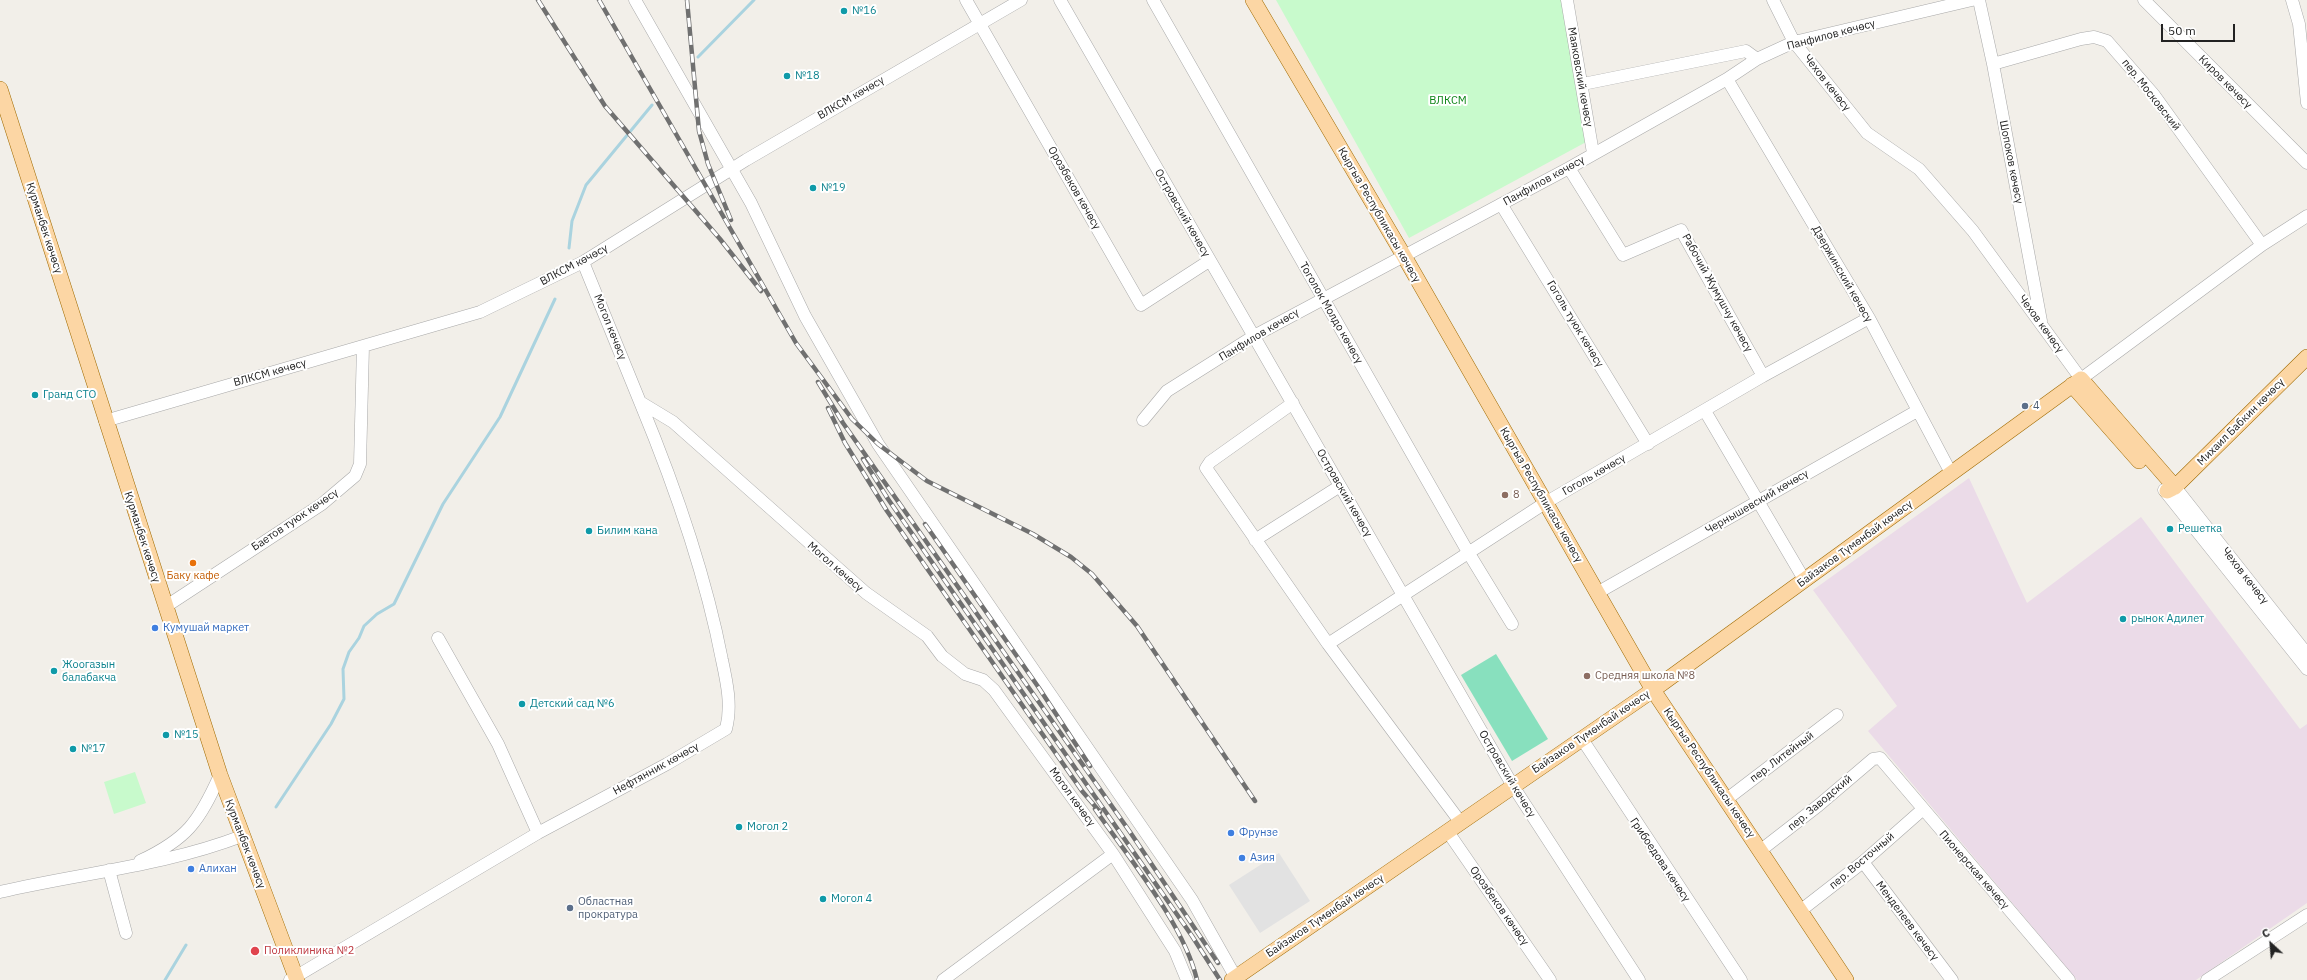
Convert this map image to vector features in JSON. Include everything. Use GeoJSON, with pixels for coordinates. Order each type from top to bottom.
{"type":"FeatureCollection","features":[{"type":"Feature","properties":{"kind":"main road","name":"Кыргыз Республикасы көчөсү"},"geometry":{"type":"LineString","coordinates":[[1253,0],[1404,256],[1653,690],[1761,850],[1846,980]]}},
{"type":"Feature","properties":{"kind":"main road","name":"Курманбек көчөсү"},"geometry":{"type":"LineString","coordinates":[[0,89],[105,421],[220,775],[294,979]]}},
{"type":"Feature","properties":{"kind":"main road","name":"Михаил Бабкин көчөсү"},"geometry":{"type":"LineString","coordinates":[[2170,489],[2307,357]]}},
{"type":"Feature","properties":{"kind":"main road","name":"Байзаков Түмөнбай көчөсү"},"geometry":{"type":"LineString","coordinates":[[1234,979],[1653,690],[2077,382]]}},
{"type":"Feature","properties":{"kind":"main road","name":"Чехов көчөсү"},"geometry":{"type":"LineString","coordinates":[[2077,382],[2170,489]]}},
{"type":"Feature","properties":{"kind":"street"},"geometry":{"type":"LineString","coordinates":[[635,0],[732,168],[806,316],[878,444],[1192,900],[1234,979]]}},
{"type":"Feature","properties":{"kind":"street","name":"Орозбеков көчөсү"},"geometry":{"type":"LineString","coordinates":[[966,0],[1141,305],[1210,261]]}},
{"type":"Feature","properties":{"kind":"street","name":"ВЛКСМ көчөсү"},"geometry":{"type":"LineString","coordinates":[[105,421],[480,312],[583,262],[732,168],[1020,0]]}},
{"type":"Feature","properties":{"kind":"street","name":"Островский көчөсү"},"geometry":{"type":"LineString","coordinates":[[1060,0],[1513,786],[1639,980]]}},
{"type":"Feature","properties":{"kind":"street","name":"Тоголок Молдо көчөсү"},"geometry":{"type":"LineString","coordinates":[[1153,0],[1468,552],[1512,624]]}},
{"type":"Feature","properties":{"kind":"street","name":"Маяковский көчөсү"},"geometry":{"type":"LineString","coordinates":[[1567,0],[1593,153]]}},
{"type":"Feature","properties":{"kind":"street","name":"Чехов көчөсү"},"geometry":{"type":"LineString","coordinates":[[1773,0],[1794,42],[1866,133],[1919,169],[1973,231],[2042,324],[2077,382]]}},
{"type":"Feature","properties":{"kind":"street","name":"Панфилов көчөсү"},"geometry":{"type":"LineString","coordinates":[[1143,420],[1167,391],[1254,336],[1569,168],[1593,153],[1727,79],[1757,59],[1794,42],[1972,0]]}},
{"type":"Feature","properties":{"kind":"street","name":"Шопоков көчөсү"},"geometry":{"type":"LineString","coordinates":[[1979,0],[1993,64],[2042,324]]}},
{"type":"Feature","properties":{"kind":"street","name":"Киров көчөсү"},"geometry":{"type":"LineString","coordinates":[[2144,0],[2307,163]]}},
{"type":"Feature","properties":{"kind":"street"},"geometry":{"type":"LineString","coordinates":[[2292,0],[2299,24],[2307,103]]}},
{"type":"Feature","properties":{"kind":"street","name":"пер. Московский"},"geometry":{"type":"LineString","coordinates":[[1993,64],[2081,39],[2094,37],[2107,41],[2154,95],[2262,245]]}},
{"type":"Feature","properties":{"kind":"street"},"geometry":{"type":"LineString","coordinates":[[1582,84],[1746,51],[1757,59]]}},
{"type":"Feature","properties":{"kind":"street","name":"Дзержинский көчөсү"},"geometry":{"type":"LineString","coordinates":[[1727,79],[1869,318],[1916,411],[1951,473]]}},
{"type":"Feature","properties":{"kind":"street","name":"Рабочий Жумушчу көчөсү"},"geometry":{"type":"LineString","coordinates":[[1569,168],[1623,255],[1681,230],[1763,376]]}},
{"type":"Feature","properties":{"kind":"street","name":"Гоголь туюк көчөсү"},"geometry":{"type":"LineString","coordinates":[[1501,204],[1648,444]]}},
{"type":"Feature","properties":{"kind":"street"},"geometry":{"type":"LineString","coordinates":[[2077,382],[2262,245],[2307,216]]}},
{"type":"Feature","properties":{"kind":"street","name":"Могол көчөсү"},"geometry":{"type":"LineString","coordinates":[[583,262],[640,402],[674,422],[769,506],[796,534],[866,593],[927,636],[942,656],[964,674],[983,680],[994,690],[1114,854],[1175,951],[1188,980]]}},
{"type":"Feature","properties":{"kind":"street","name":"Гоголь көчөсү"},"geometry":{"type":"LineString","coordinates":[[1328,644],[1545,503],[1706,411],[1763,376],[1869,318]]}},
{"type":"Feature","properties":{"kind":"street","name":"Баетов туюк көчөсү"},"geometry":{"type":"LineString","coordinates":[[165,607],[322,504],[355,476],[360,464],[363,346]]}},
{"type":"Feature","properties":{"kind":"street","name":"Нефтянник көчөсү"},"geometry":{"type":"LineString","coordinates":[[294,979],[538,833],[666,764],[726,729],[729,717],[727,686],[718,638],[686,528],[640,402]]}},
{"type":"Feature","properties":{"kind":"street"},"geometry":{"type":"LineString","coordinates":[[1293,403],[1210,462],[1206,468],[1328,644],[1461,823]]}},
{"type":"Feature","properties":{"kind":"street"},"geometry":{"type":"LineString","coordinates":[[1706,411],[1805,581]]}},
{"type":"Feature","properties":{"kind":"street","name":"Чернышевский көчөсү"},"geometry":{"type":"LineString","coordinates":[[1597,592],[1916,411]]}},
{"type":"Feature","properties":{"kind":"street"},"geometry":{"type":"LineString","coordinates":[[1255,540],[1340,486]]}},
{"type":"Feature","properties":{"kind":"street","name":"Чехов көчөсү"},"geometry":{"type":"LineString","coordinates":[[2170,489],[2307,654]]}},
{"type":"Feature","properties":{"kind":"street","name":"Чехов көчөсү"},"geometry":{"type":"LineString","coordinates":[[2170,489],[2307,669]]}},
{"type":"Feature","properties":{"kind":"street"},"geometry":{"type":"LineString","coordinates":[[438,638],[498,744],[538,833]]}},
{"type":"Feature","properties":{"kind":"street","name":"пер. Литейный"},"geometry":{"type":"LineString","coordinates":[[1726,799],[1837,715]]}},
{"type":"Feature","properties":{"kind":"street","name":"Грибоедова көчөсү"},"geometry":{"type":"LineString","coordinates":[[1582,738],[1741,980]]}},
{"type":"Feature","properties":{"kind":"street","name":"Пионерская көчөсү"},"geometry":{"type":"LineString","coordinates":[[1880,758],[1922,810],[2069,980]]}},
{"type":"Feature","properties":{"kind":"street","name":"пер. Заводский"},"geometry":{"type":"LineString","coordinates":[[1761,850],[1819,805],[1873,759],[1880,758]]}},
{"type":"Feature","properties":{"kind":"street"},"geometry":{"type":"LineString","coordinates":[[130,866],[173,844],[187,833],[200,817],[220,775]]}},
{"type":"Feature","properties":{"kind":"street","name":"пер. Восточный"},"geometry":{"type":"LineString","coordinates":[[1800,911],[1863,862],[1922,810]]}},
{"type":"Feature","properties":{"kind":"street","name":"Орозбеков көчөсү"},"geometry":{"type":"LineString","coordinates":[[1448,832],[1550,980]]}},
{"type":"Feature","properties":{"kind":"street"},"geometry":{"type":"LineString","coordinates":[[0,892],[130,866],[159,862],[216,846],[242,836]]}},
{"type":"Feature","properties":{"kind":"street"},"geometry":{"type":"LineString","coordinates":[[943,980],[1114,854]]}},
{"type":"Feature","properties":{"kind":"street","name":"Менделеев көчөсү"},"geometry":{"type":"LineString","coordinates":[[1863,862],[1952,980]]}},
{"type":"Feature","properties":{"kind":"street"},"geometry":{"type":"LineString","coordinates":[[109,870],[126,933]]}},
{"type":"Feature","properties":{"kind":"street"},"geometry":{"type":"LineString","coordinates":[[2207,980],[2307,915]]}},
{"type":"Feature","properties":{"kind":"shaded area"},"geometry":{"type":"Polygon","coordinates":[[[1969,478],[2027,603],[2141,517],[2300,729],[2307,724],[2307,903],[2196,980],[2077,980],[1868,731],[1897,706],[1813,590],[1969,478]]]}},
{"type":"Feature","properties":{"kind":"shaded area"},"geometry":{"type":"Polygon","coordinates":[[[1279,853],[1310,901],[1260,933],[1229,885],[1279,853]]]}},
{"type":"Feature","properties":{"kind":"green space","name":"ВЛКСМ"},"geometry":{"type":"Polygon","coordinates":[[[1276,0],[1561,0],[1588,141],[1409,238],[1276,0]]]}},
{"type":"Feature","properties":{"kind":"green space"},"geometry":{"type":"Polygon","coordinates":[[[1496,654],[1548,739],[1512,761],[1461,675],[1496,654]]]}},
{"type":"Feature","properties":{"kind":"green space"},"geometry":{"type":"Polygon","coordinates":[[[135,772],[146,803],[114,814],[104,782],[135,772]]]}},
{"type":"Feature","properties":{"kind":"waterway"},"geometry":{"type":"LineString","coordinates":[[698,57],[754,0]]}},
{"type":"Feature","properties":{"kind":"waterway"},"geometry":{"type":"LineString","coordinates":[[569,248],[572,221],[586,185],[652,105]]}},
{"type":"Feature","properties":{"kind":"waterway"},"geometry":{"type":"LineString","coordinates":[[276,807],[331,724],[344,699],[343,669],[349,652],[359,638],[364,626],[377,614],[394,604],[443,504],[500,417],[555,299]]}},
{"type":"Feature","properties":{"kind":"waterway"},"geometry":{"type":"LineString","coordinates":[[165,980],[186,945]]}},
{"type":"Feature","properties":{"kind":"railway"},"geometry":{"type":"LineString","coordinates":[[538,0],[605,106],[720,239],[761,291]]}},
{"type":"Feature","properties":{"kind":"railway"},"geometry":{"type":"LineString","coordinates":[[599,0],[796,343],[852,419],[878,444],[927,481],[1033,534],[1071,557],[1092,574],[1137,626],[1255,801]]}},
{"type":"Feature","properties":{"kind":"railway"},"geometry":{"type":"LineString","coordinates":[[687,0],[699,131],[708,164],[731,220]]}},
{"type":"Feature","properties":{"kind":"railway"},"geometry":{"type":"LineString","coordinates":[[818,382],[843,423],[1130,832],[1218,963]]}},
{"type":"Feature","properties":{"kind":"railway"},"geometry":{"type":"LineString","coordinates":[[828,408],[845,443],[887,511],[1082,791],[1100,812]]}},
{"type":"Feature","properties":{"kind":"railway"},"geometry":{"type":"LineString","coordinates":[[863,459],[888,499],[1192,936],[1220,980]]}},
{"type":"Feature","properties":{"kind":"railway"},"geometry":{"type":"LineString","coordinates":[[925,524],[1039,688],[1090,766]]}},
{"type":"Feature","properties":{"kind":"railway"},"geometry":{"type":"LineString","coordinates":[[1095,809],[1168,914],[1180,936],[1197,980]]}},
{"type":"Feature","properties":{"kind":"place","name":"№16"},"geometry":{"type":"Point","coordinates":[844,11]}},
{"type":"Feature","properties":{"kind":"place","name":"№18"},"geometry":{"type":"Point","coordinates":[787,76]}},
{"type":"Feature","properties":{"kind":"place","name":"№19"},"geometry":{"type":"Point","coordinates":[813,188]}},
{"type":"Feature","properties":{"kind":"place","name":"Гранд СТО"},"geometry":{"type":"Point","coordinates":[35,395]}},
{"type":"Feature","properties":{"kind":"place","name":"4"},"geometry":{"type":"Point","coordinates":[2025,406]}},
{"type":"Feature","properties":{"kind":"place","name":"8"},"geometry":{"type":"Point","coordinates":[1505,495]}},
{"type":"Feature","properties":{"kind":"place","name":"Решетка"},"geometry":{"type":"Point","coordinates":[2170,529]}},
{"type":"Feature","properties":{"kind":"place","name":"Билим кана"},"geometry":{"type":"Point","coordinates":[589,531]}},
{"type":"Feature","properties":{"kind":"place","name":"Баку кафе"},"geometry":{"type":"Point","coordinates":[193,563]}},
{"type":"Feature","properties":{"kind":"place","name":"рынок Адилет"},"geometry":{"type":"Point","coordinates":[2123,619]}},
{"type":"Feature","properties":{"kind":"place","name":"Кумушай маркет"},"geometry":{"type":"Point","coordinates":[155,628]}},
{"type":"Feature","properties":{"kind":"place","name":"Жоогазын балабакча"},"geometry":{"type":"Point","coordinates":[54,671]}},
{"type":"Feature","properties":{"kind":"place","name":"Средняя школа №8"},"geometry":{"type":"Point","coordinates":[1587,676]}},
{"type":"Feature","properties":{"kind":"place","name":"Детский сад №6"},"geometry":{"type":"Point","coordinates":[522,704]}},
{"type":"Feature","properties":{"kind":"place","name":"№15"},"geometry":{"type":"Point","coordinates":[166,735]}},
{"type":"Feature","properties":{"kind":"place","name":"№17"},"geometry":{"type":"Point","coordinates":[73,749]}},
{"type":"Feature","properties":{"kind":"place","name":"Могол 2"},"geometry":{"type":"Point","coordinates":[739,827]}},
{"type":"Feature","properties":{"kind":"place","name":"Фрунзе"},"geometry":{"type":"Point","coordinates":[1231,833]}},
{"type":"Feature","properties":{"kind":"place","name":"Азия"},"geometry":{"type":"Point","coordinates":[1242,858]}},
{"type":"Feature","properties":{"kind":"place","name":"Алихан"},"geometry":{"type":"Point","coordinates":[191,869]}},
{"type":"Feature","properties":{"kind":"place","name":"Могол 4"},"geometry":{"type":"Point","coordinates":[823,899]}},
{"type":"Feature","properties":{"kind":"place","name":"Областная прократура"},"geometry":{"type":"Point","coordinates":[570,908]}},
{"type":"Feature","properties":{"kind":"place","name":"Поликлиника №2"},"geometry":{"type":"Point","coordinates":[255,951]}}]}
